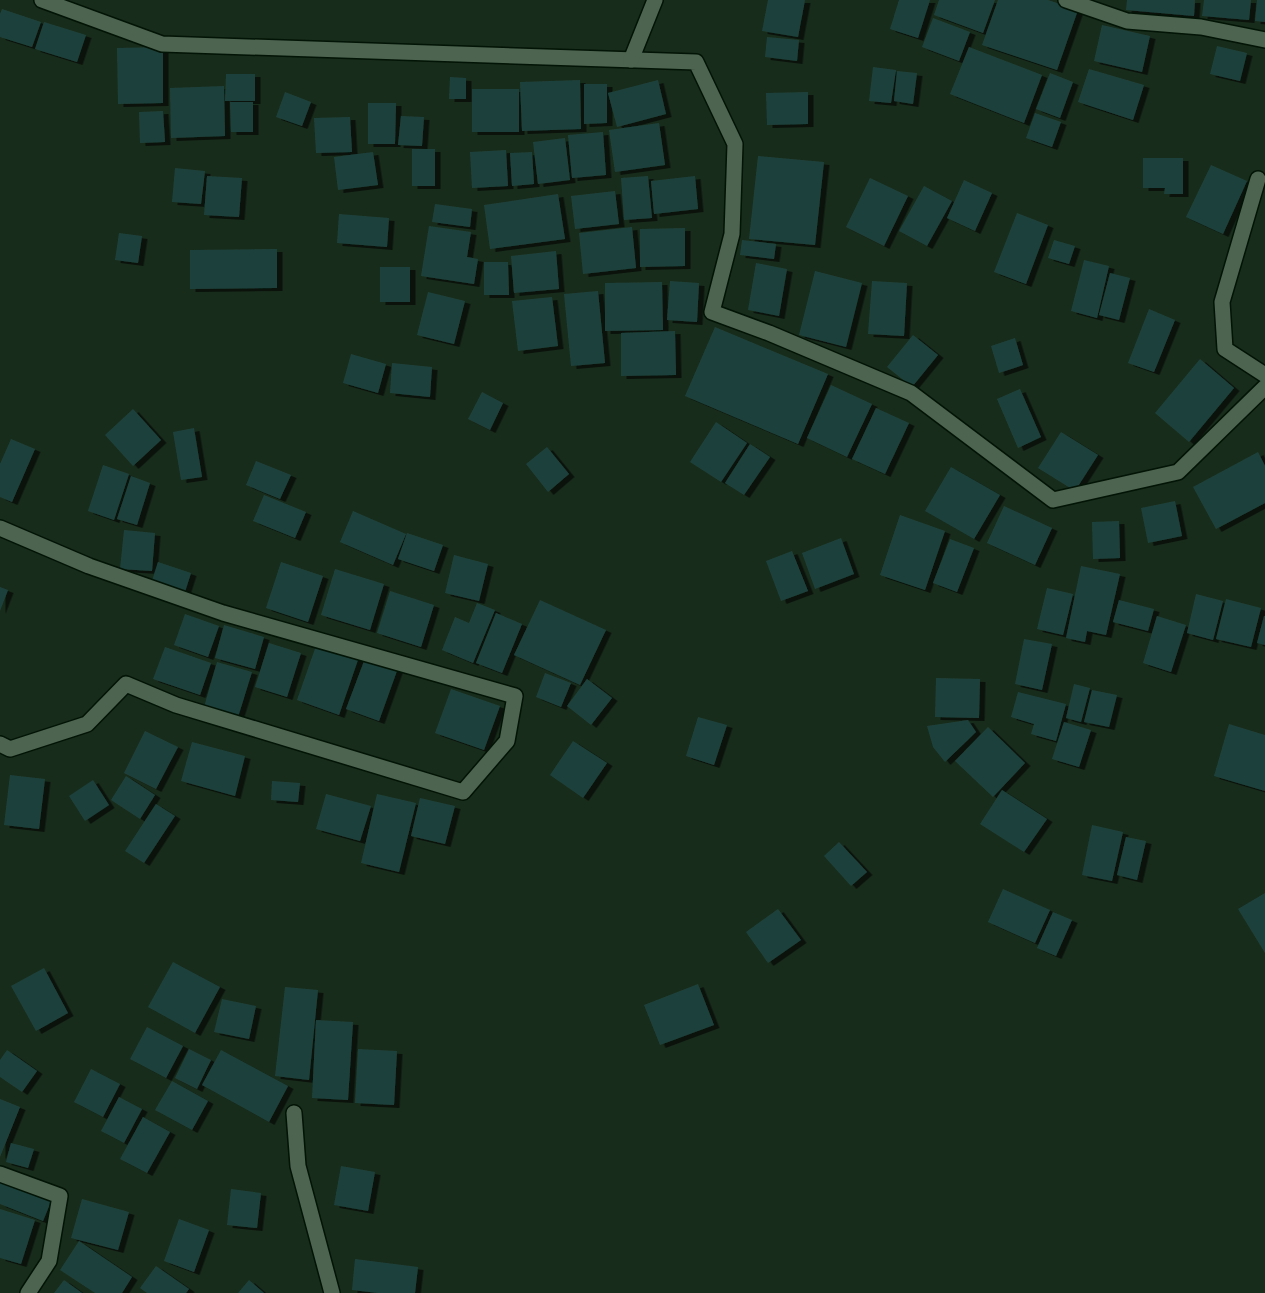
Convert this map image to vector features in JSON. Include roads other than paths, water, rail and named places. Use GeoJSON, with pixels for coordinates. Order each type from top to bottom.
{"type":"FeatureCollection","features":[{"type":"Feature","properties":{"kind":"street"},"geometry":{"type":"LineString","coordinates":[[42,0],[162,44],[696,62],[735,144],[732,234],[712,312],[769,333],[911,393],[1053,500],[1178,472],[1265,387]]}},
{"type":"Feature","properties":{"kind":"street"},"geometry":{"type":"LineString","coordinates":[[632,60],[655,0]]}},
{"type":"Feature","properties":{"kind":"street"},"geometry":{"type":"LineString","coordinates":[[1066,0],[1126,21],[1201,27],[1265,40]]}},
{"type":"Feature","properties":{"kind":"street"},"geometry":{"type":"LineString","coordinates":[[1258,179],[1222,302],[1225,349],[1265,375]]}},
{"type":"Feature","properties":{"kind":"street"},"geometry":{"type":"LineString","coordinates":[[0,528],[89,566],[223,613],[514,696],[507,741],[463,792],[176,705],[126,684],[87,724],[10,750],[0,744]]}},
{"type":"Feature","properties":{"kind":"street"},"geometry":{"type":"LineString","coordinates":[[294,1113],[298,1166],[332,1293]]}},
{"type":"Feature","properties":{"kind":"street"},"geometry":{"type":"LineString","coordinates":[[0,1174],[60,1196],[49,1261],[28,1293]]}}]}
